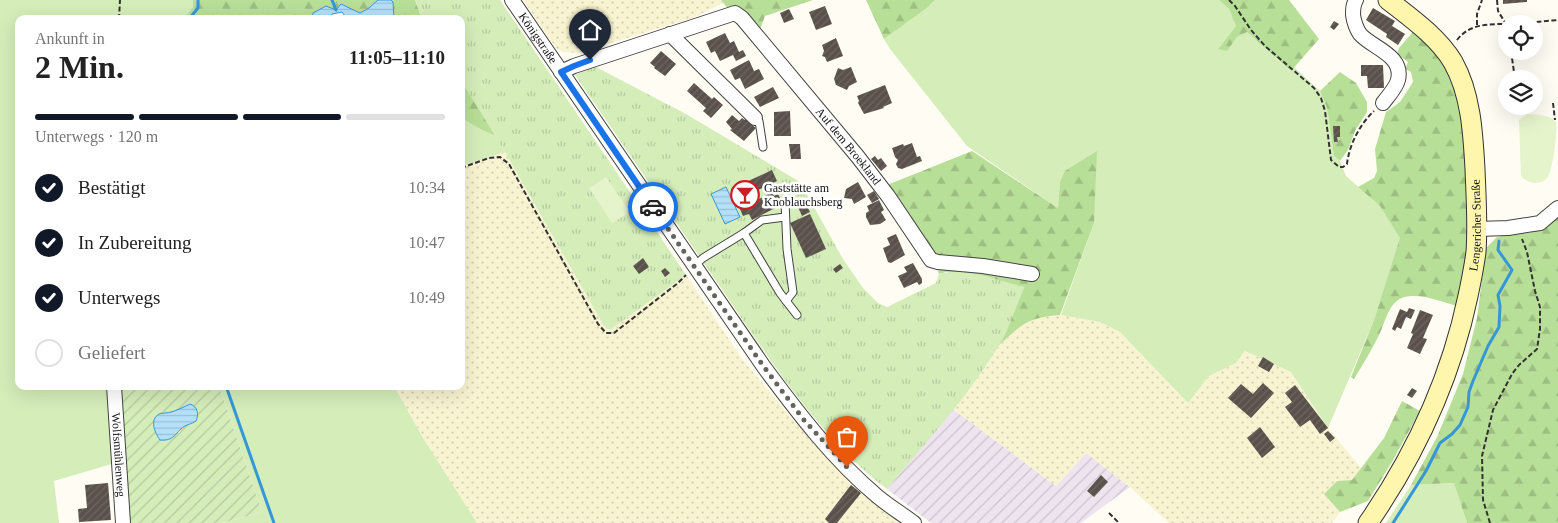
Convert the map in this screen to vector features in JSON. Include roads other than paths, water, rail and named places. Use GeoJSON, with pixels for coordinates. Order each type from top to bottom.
{"type":"FeatureCollection","features":[{"type":"Feature","properties":{"kind":"main road","name":"Lengericher Straße"},"geometry":{"type":"LineString","coordinates":[[1368,523],[1402,468],[1424,426],[1453,354],[1463,320],[1476,253],[1477,229],[1473,138],[1468,106],[1458,71],[1429,34],[1388,0]]}},
{"type":"Feature","properties":{"kind":"street","name":"Königstraße"},"geometry":{"type":"LineString","coordinates":[[512,0],[764,367],[804,420],[837,457],[877,496],[914,523]]}},
{"type":"Feature","properties":{"kind":"street"},"geometry":{"type":"LineString","coordinates":[[1356,0],[1353,9],[1359,33],[1387,53],[1398,70],[1397,82],[1383,103]]}},
{"type":"Feature","properties":{"kind":"street","name":"Auf dem Broekland"},"geometry":{"type":"LineString","coordinates":[[561,72],[730,13],[738,14],[858,157],[888,196],[931,260],[1032,274]]}},
{"type":"Feature","properties":{"kind":"street"},"geometry":{"type":"LineString","coordinates":[[670,34],[755,118]]}},
{"type":"Feature","properties":{"kind":"street"},"geometry":{"type":"LineString","coordinates":[[1477,229],[1508,228],[1540,223],[1558,208]]}},
{"type":"Feature","properties":{"kind":"street","name":"Wolfsmühlenweg"},"geometry":{"type":"LineString","coordinates":[[114,390],[123,523]]}},
{"type":"Feature","properties":{"kind":"lane"},"geometry":{"type":"LineString","coordinates":[[755,118],[759,121],[763,147]]}},
{"type":"Feature","properties":{"kind":"lane"},"geometry":{"type":"LineString","coordinates":[[785,201],[787,249],[793,292],[786,301]]}},
{"type":"Feature","properties":{"kind":"lane"},"geometry":{"type":"LineString","coordinates":[[694,266],[703,258],[762,220],[785,217]]}},
{"type":"Feature","properties":{"kind":"lane"},"geometry":{"type":"LineString","coordinates":[[744,232],[797,316]]}},
{"type":"Feature","properties":{"kind":"water"},"geometry":{"type":"Polygon","coordinates":[[[378,0],[391,0],[393,2],[394,15],[344,15],[342,12],[332,15],[313,15],[326,6],[336,10],[341,4],[360,13],[378,0]]]}},
{"type":"Feature","properties":{"kind":"water"},"geometry":{"type":"Polygon","coordinates":[[[726,187],[740,217],[725,224],[711,194],[726,187]]]}},
{"type":"Feature","properties":{"kind":"water"},"geometry":{"type":"Polygon","coordinates":[[[190,404],[197,411],[196,421],[182,428],[170,439],[160,440],[154,427],[156,417],[159,414],[174,411],[190,404]]]}},
{"type":"Feature","properties":{"kind":"waterway"},"geometry":{"type":"LineString","coordinates":[[192,15],[198,8],[198,0]]}},
{"type":"Feature","properties":{"kind":"waterway"},"geometry":{"type":"LineString","coordinates":[[332,0],[336,10]]}},
{"type":"Feature","properties":{"kind":"waterway"},"geometry":{"type":"LineString","coordinates":[[1393,523],[1426,471],[1440,443],[1460,425],[1468,407],[1469,392],[1473,381],[1488,346],[1499,327],[1500,306],[1498,295],[1512,270],[1498,250],[1499,241]]}},
{"type":"Feature","properties":{"kind":"waterway"},"geometry":{"type":"LineString","coordinates":[[227,390],[274,523]]}},
{"type":"Feature","properties":{"kind":"place","name":"Gaststätte am Knoblauchsberg"},"geometry":{"type":"Point","coordinates":[745,195]}}]}
